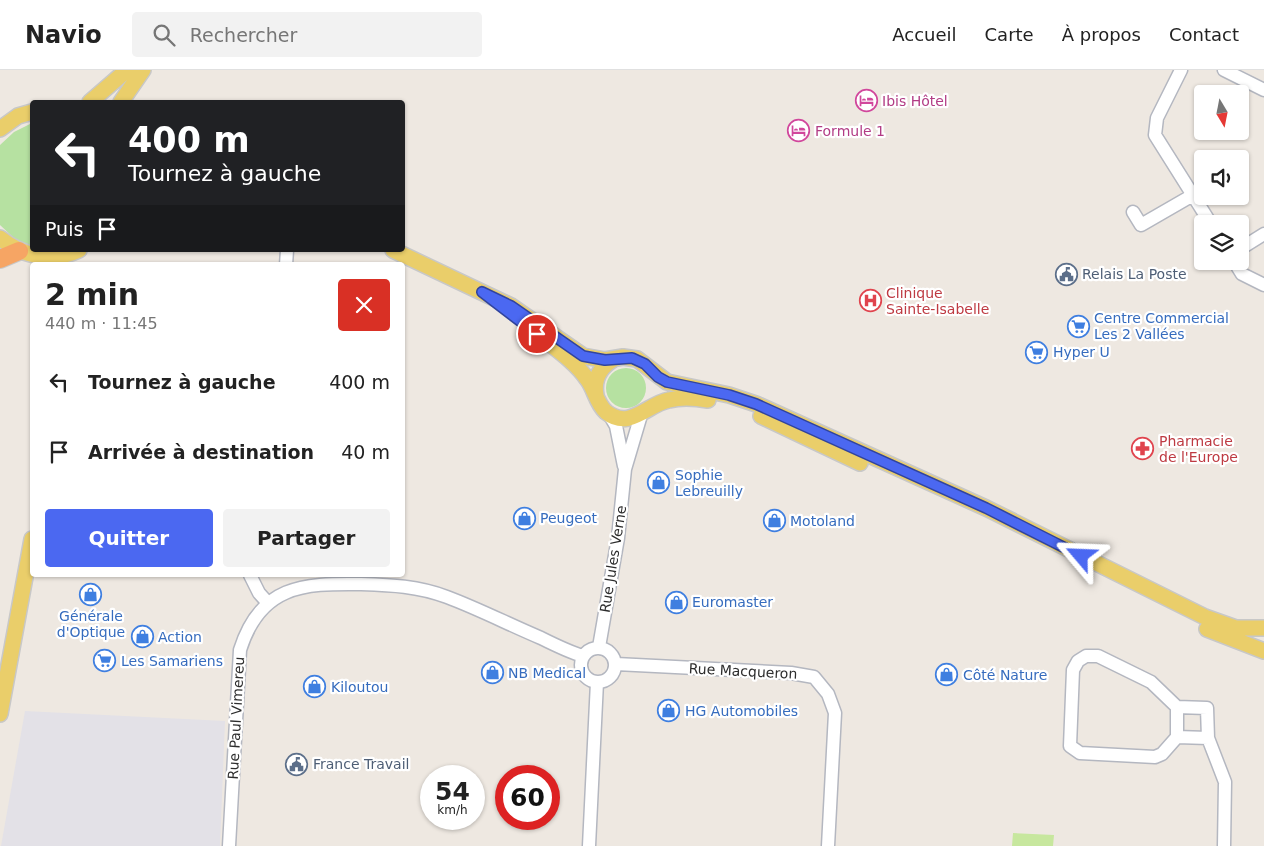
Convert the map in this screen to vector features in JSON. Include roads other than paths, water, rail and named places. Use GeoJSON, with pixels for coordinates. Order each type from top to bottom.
{"type":"FeatureCollection","features":[{"type":"Feature","properties":{"kind":"highway"},"geometry":{"type":"LineString","coordinates":[[0,259],[19,251]]}},
{"type":"Feature","properties":{"kind":"main road"},"geometry":{"type":"LineString","coordinates":[[92,100],[127,70]]}},
{"type":"Feature","properties":{"kind":"main road"},"geometry":{"type":"LineString","coordinates":[[123,100],[143,70]]}},
{"type":"Feature","properties":{"kind":"main road"},"geometry":{"type":"LineString","coordinates":[[0,113],[25,114]]}},
{"type":"Feature","properties":{"kind":"main road"},"geometry":{"type":"LineString","coordinates":[[0,129],[25,114]]}},
{"type":"Feature","properties":{"kind":"main road"},"geometry":{"type":"LineString","coordinates":[[0,238],[19,251],[38,260],[59,256],[76,256]]}},
{"type":"Feature","properties":{"kind":"main road"},"geometry":{"type":"LineString","coordinates":[[397,252],[511,306],[583,356],[614,359],[632,358],[645,364],[667,382],[741,398],[986,508],[1206,617],[1236,628],[1264,628]]}},
{"type":"Feature","properties":{"kind":"main road"},"geometry":{"type":"LineString","coordinates":[[482,292],[583,372],[602,407],[609,414],[622,418],[645,411],[669,400],[686,398],[723,403],[753,412],[800,436],[1053,549],[1209,629],[1264,652]]}},
{"type":"Feature","properties":{"kind":"main road"},"geometry":{"type":"LineString","coordinates":[[596,395],[598,376],[606,364],[614,359]]}},
{"type":"Feature","properties":{"kind":"main road"},"geometry":{"type":"LineString","coordinates":[[645,411],[657,388],[652,370]]}},
{"type":"Feature","properties":{"kind":"main road"},"geometry":{"type":"LineString","coordinates":[[0,714],[30,550]]}},
{"type":"Feature","properties":{"kind":"street"},"geometry":{"type":"LineString","coordinates":[[1181,70],[1157,118],[1155,135],[1205,215]]}},
{"type":"Feature","properties":{"kind":"street"},"geometry":{"type":"LineString","coordinates":[[1224,70],[1264,90]]}},
{"type":"Feature","properties":{"kind":"street"},"geometry":{"type":"LineString","coordinates":[[1133,212],[1142,225],[1193,195]]}},
{"type":"Feature","properties":{"kind":"street"},"geometry":{"type":"LineString","coordinates":[[1249,243],[1264,234]]}},
{"type":"Feature","properties":{"kind":"street"},"geometry":{"type":"LineString","coordinates":[[1240,270],[1242,274],[1264,285]]}},
{"type":"Feature","properties":{"kind":"street","name":"Rue Jules Verne"},"geometry":{"type":"LineString","coordinates":[[599,647],[618,538],[624,469],[645,411]]}},
{"type":"Feature","properties":{"kind":"street","name":"Rue Jules Verne"},"geometry":{"type":"LineString","coordinates":[[609,414],[616,426],[624,469]]}},
{"type":"Feature","properties":{"kind":"street"},"geometry":{"type":"LineString","coordinates":[[251,577],[259,593],[268,603]]}},
{"type":"Feature","properties":{"kind":"street","name":"Rue Paul Vimereu"},"geometry":{"type":"LineString","coordinates":[[229,846],[238,663],[244,638],[258,613],[268,603],[292,588],[326,583],[415,587],[454,600],[583,656]]}},
{"type":"Feature","properties":{"kind":"street"},"geometry":{"type":"LineString","coordinates":[[599,647],[611,653],[616,664],[612,675],[603,681],[597,682],[584,675],[581,666],[583,656],[593,648],[599,647]]}},
{"type":"Feature","properties":{"kind":"street"},"geometry":{"type":"LineString","coordinates":[[1177,707],[1177,737],[1162,754],[1155,757],[1080,753],[1070,746],[1073,670],[1078,661],[1086,656],[1098,656],[1151,682],[1177,707],[1207,708],[1208,738],[1225,782],[1224,846]]}},
{"type":"Feature","properties":{"kind":"street","name":"Rue Macqueron"},"geometry":{"type":"LineString","coordinates":[[616,664],[791,673],[814,677],[828,694],[835,713],[828,846]]}},
{"type":"Feature","properties":{"kind":"street"},"geometry":{"type":"LineString","coordinates":[[589,846],[597,682]]}},
{"type":"Feature","properties":{"kind":"street"},"geometry":{"type":"LineString","coordinates":[[1177,737],[1208,738]]}},
{"type":"Feature","properties":{"kind":"place","name":"Ibis Hôtel"},"geometry":{"type":"Point","coordinates":[866,101]}},
{"type":"Feature","properties":{"kind":"place","name":"Formule 1"},"geometry":{"type":"Point","coordinates":[799,131]}},
{"type":"Feature","properties":{"kind":"place","name":"Relais La Poste"},"geometry":{"type":"Point","coordinates":[1066,274]}},
{"type":"Feature","properties":{"kind":"place","name":"Clinique Sainte-Isabelle"},"geometry":{"type":"Point","coordinates":[870,301]}},
{"type":"Feature","properties":{"kind":"place","name":"Centre Commercial Les 2 Vallées"},"geometry":{"type":"Point","coordinates":[1078,326]}},
{"type":"Feature","properties":{"kind":"place","name":"Hyper U"},"geometry":{"type":"Point","coordinates":[1037,352]}},
{"type":"Feature","properties":{"kind":"place","name":"Pharmacie de l'Europe"},"geometry":{"type":"Point","coordinates":[1143,449]}},
{"type":"Feature","properties":{"kind":"place","name":"Sophie Lebreuilly"},"geometry":{"type":"Point","coordinates":[659,483]}},
{"type":"Feature","properties":{"kind":"place","name":"Peugeot"},"geometry":{"type":"Point","coordinates":[524,518]}},
{"type":"Feature","properties":{"kind":"place","name":"Motoland"},"geometry":{"type":"Point","coordinates":[774,521]}},
{"type":"Feature","properties":{"kind":"place","name":"Générale d'Optique"},"geometry":{"type":"Point","coordinates":[91,594]}},
{"type":"Feature","properties":{"kind":"place","name":"Euromaster"},"geometry":{"type":"Point","coordinates":[676,602]}},
{"type":"Feature","properties":{"kind":"place","name":"Action"},"geometry":{"type":"Point","coordinates":[142,637]}},
{"type":"Feature","properties":{"kind":"place","name":"Les Samariens"},"geometry":{"type":"Point","coordinates":[105,661]}},
{"type":"Feature","properties":{"kind":"place","name":"NB Medical"},"geometry":{"type":"Point","coordinates":[492,673]}},
{"type":"Feature","properties":{"kind":"place","name":"Côté Nature"},"geometry":{"type":"Point","coordinates":[947,675]}},
{"type":"Feature","properties":{"kind":"place","name":"Kiloutou"},"geometry":{"type":"Point","coordinates":[315,687]}},
{"type":"Feature","properties":{"kind":"place","name":"HG Automobiles"},"geometry":{"type":"Point","coordinates":[669,711]}},
{"type":"Feature","properties":{"kind":"place","name":"France Travail"},"geometry":{"type":"Point","coordinates":[297,764]}}]}
